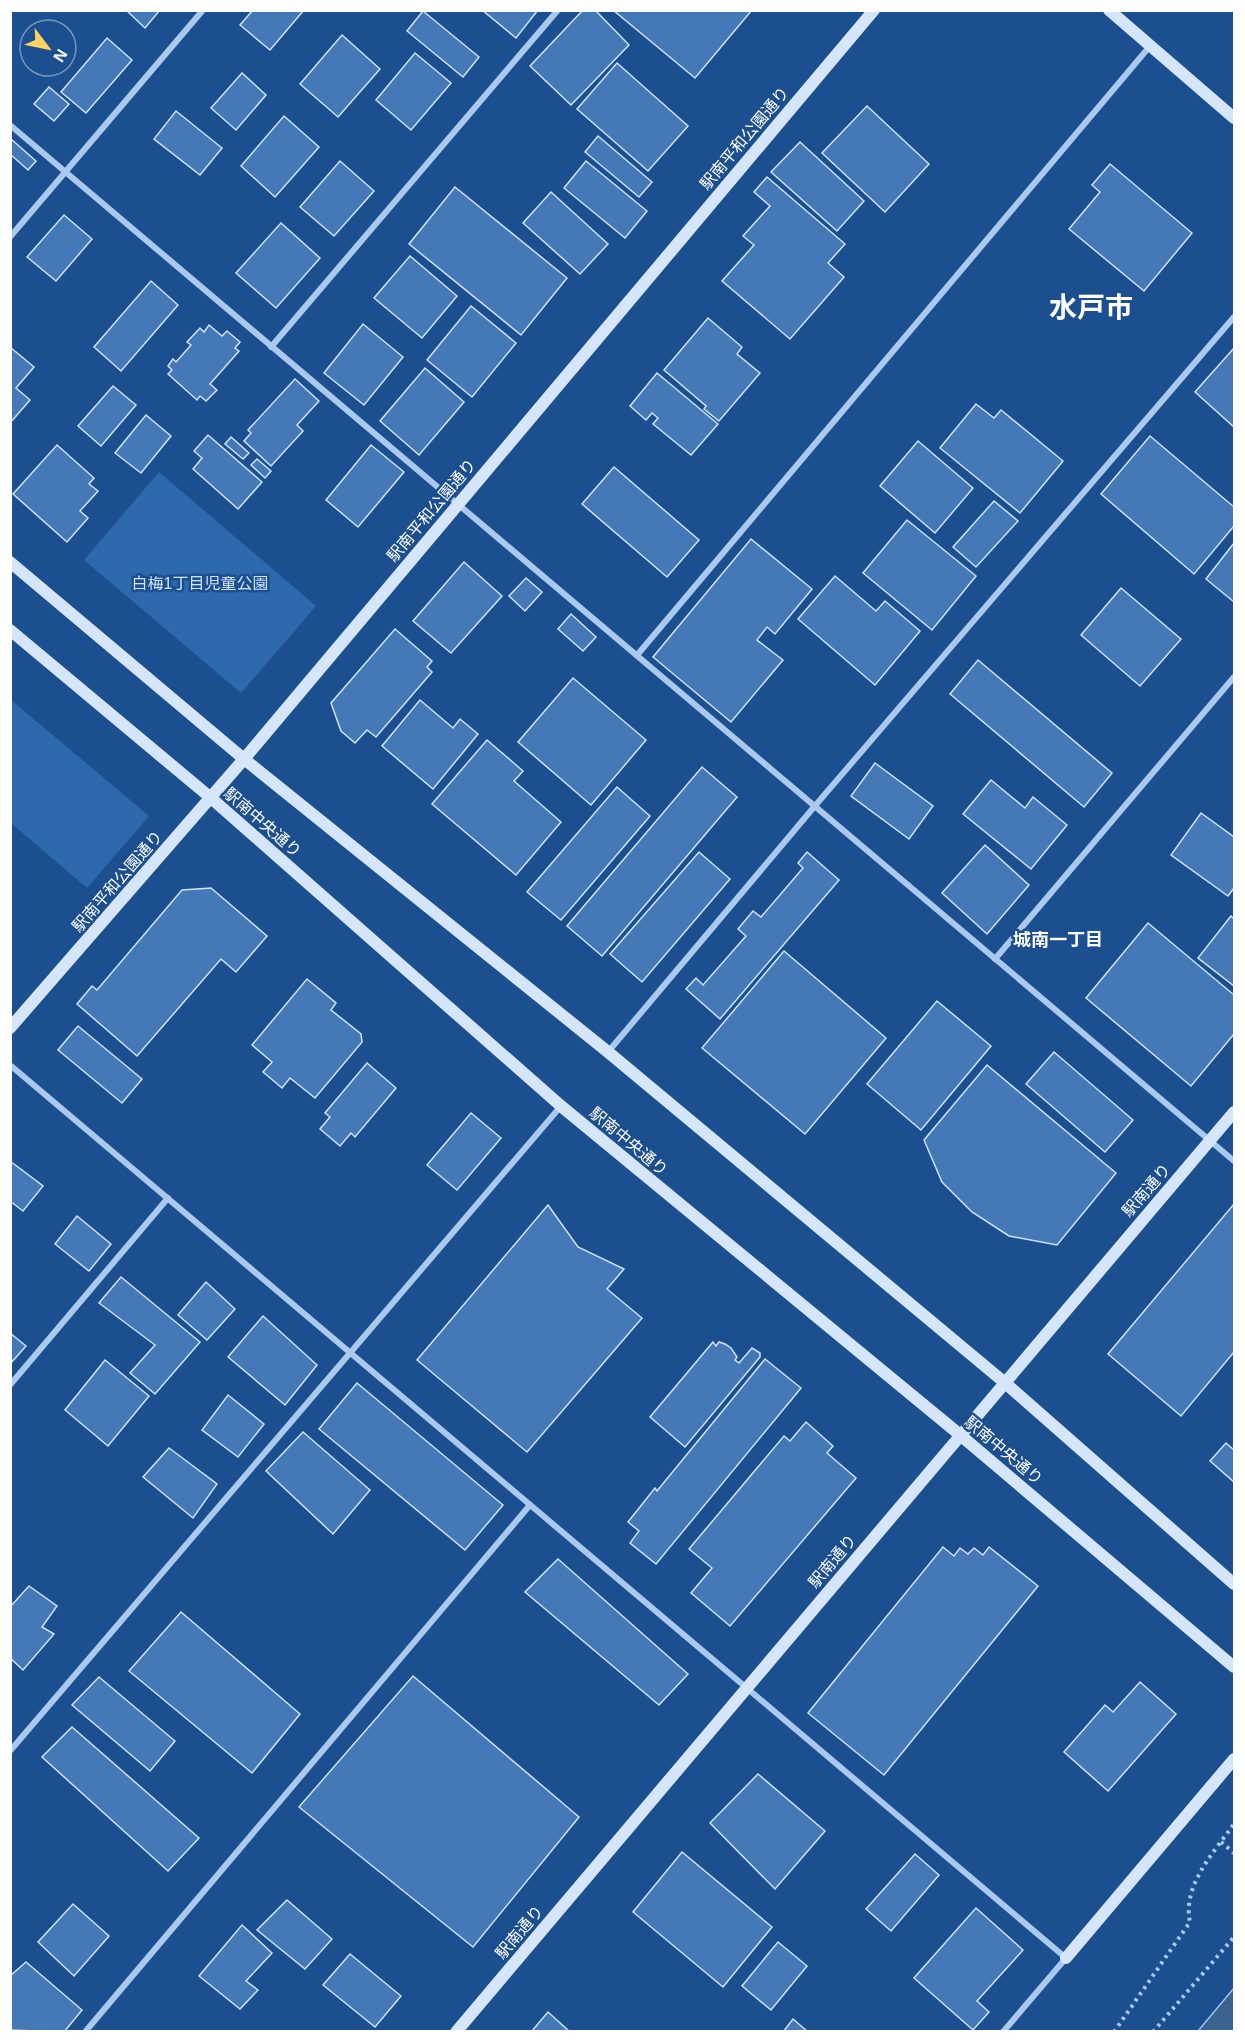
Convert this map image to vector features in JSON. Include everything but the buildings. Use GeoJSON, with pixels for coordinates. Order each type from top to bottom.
{"type":"FeatureCollection","features":[{"type":"Feature","properties":{"kind":"street"},"geometry":{"type":"LineString","coordinates":[[10,237],[203,10]]}},
{"type":"Feature","properties":{"kind":"street"},"geometry":{"type":"LineString","coordinates":[[271,347],[558,10]]}},
{"type":"Feature","properties":{"kind":"street","name":"駅南平和公園通り"},"geometry":{"type":"LineString","coordinates":[[10,1028],[211,798],[874,10]]}},
{"type":"Feature","properties":{"kind":"street"},"geometry":{"type":"LineString","coordinates":[[1109,10],[1234,118]]}},
{"type":"Feature","properties":{"kind":"street"},"geometry":{"type":"LineString","coordinates":[[638,654],[1150,46]]}},
{"type":"Feature","properties":{"kind":"street"},"geometry":{"type":"LineString","coordinates":[[10,125],[638,654],[814,807],[1234,1161]]}},
{"type":"Feature","properties":{"kind":"street"},"geometry":{"type":"LineString","coordinates":[[608,1052],[814,807],[1234,317]]}},
{"type":"Feature","properties":{"kind":"street"},"geometry":{"type":"LineString","coordinates":[[10,562],[244,759],[608,1052],[1004,1382],[1234,1584]]}},
{"type":"Feature","properties":{"kind":"street","name":"駅南中央通り"},"geometry":{"type":"LineString","coordinates":[[10,630],[211,798],[561,1106],[959,1434],[1234,1667]]}},
{"type":"Feature","properties":{"kind":"street"},"geometry":{"type":"LineString","coordinates":[[995,959],[1234,677]]}},
{"type":"Feature","properties":{"kind":"street"},"geometry":{"type":"LineString","coordinates":[[10,1065],[1065,1958]]}},
{"type":"Feature","properties":{"kind":"street"},"geometry":{"type":"LineString","coordinates":[[10,1751],[561,1106]]}},
{"type":"Feature","properties":{"kind":"street","name":"駅南通り"},"geometry":{"type":"LineString","coordinates":[[456,2031],[747,1689],[959,1434],[1234,1112]]}},
{"type":"Feature","properties":{"kind":"street"},"geometry":{"type":"LineString","coordinates":[[10,1385],[168,1198]]}},
{"type":"Feature","properties":{"kind":"street"},"geometry":{"type":"LineString","coordinates":[[85,2031],[530,1505]]}},
{"type":"Feature","properties":{"kind":"street"},"geometry":{"type":"LineString","coordinates":[[1003,2031],[1234,1759]]}},
{"type":"Feature","properties":{"kind":"path"},"geometry":{"type":"LineString","coordinates":[[1114,2031],[1190,1922],[1187,1908],[1202,1867],[1234,1824]]}},
{"type":"Feature","properties":{"kind":"path"},"geometry":{"type":"LineString","coordinates":[[1221,1842],[1234,1853]]}},
{"type":"Feature","properties":{"kind":"path"},"geometry":{"type":"LineString","coordinates":[[1153,2031],[1234,1937]]}},
{"type":"Feature","properties":{"kind":"green space","name":"白梅1丁目児童公園"},"geometry":{"type":"Polygon","coordinates":[[[159,472],[316,606],[241,693],[84,560],[159,472]]]}},
{"type":"Feature","properties":{"kind":"green space"},"geometry":{"type":"Polygon","coordinates":[[[10,699],[149,816],[87,888],[11,823],[10,699]]]}},
{"type":"Feature","properties":{"kind":"shaded area"},"geometry":{"type":"Polygon","coordinates":[[[1234,1988],[1234,2031],[1198,2031],[1234,1988]]]}},
{"type":"Feature","properties":{"kind":"district","name":"水戸市"},"geometry":{"type":"Point","coordinates":[1091,307]}},
{"type":"Feature","properties":{"kind":"district","name":"城南一丁目"},"geometry":{"type":"Point","coordinates":[1058,940]}}]}
